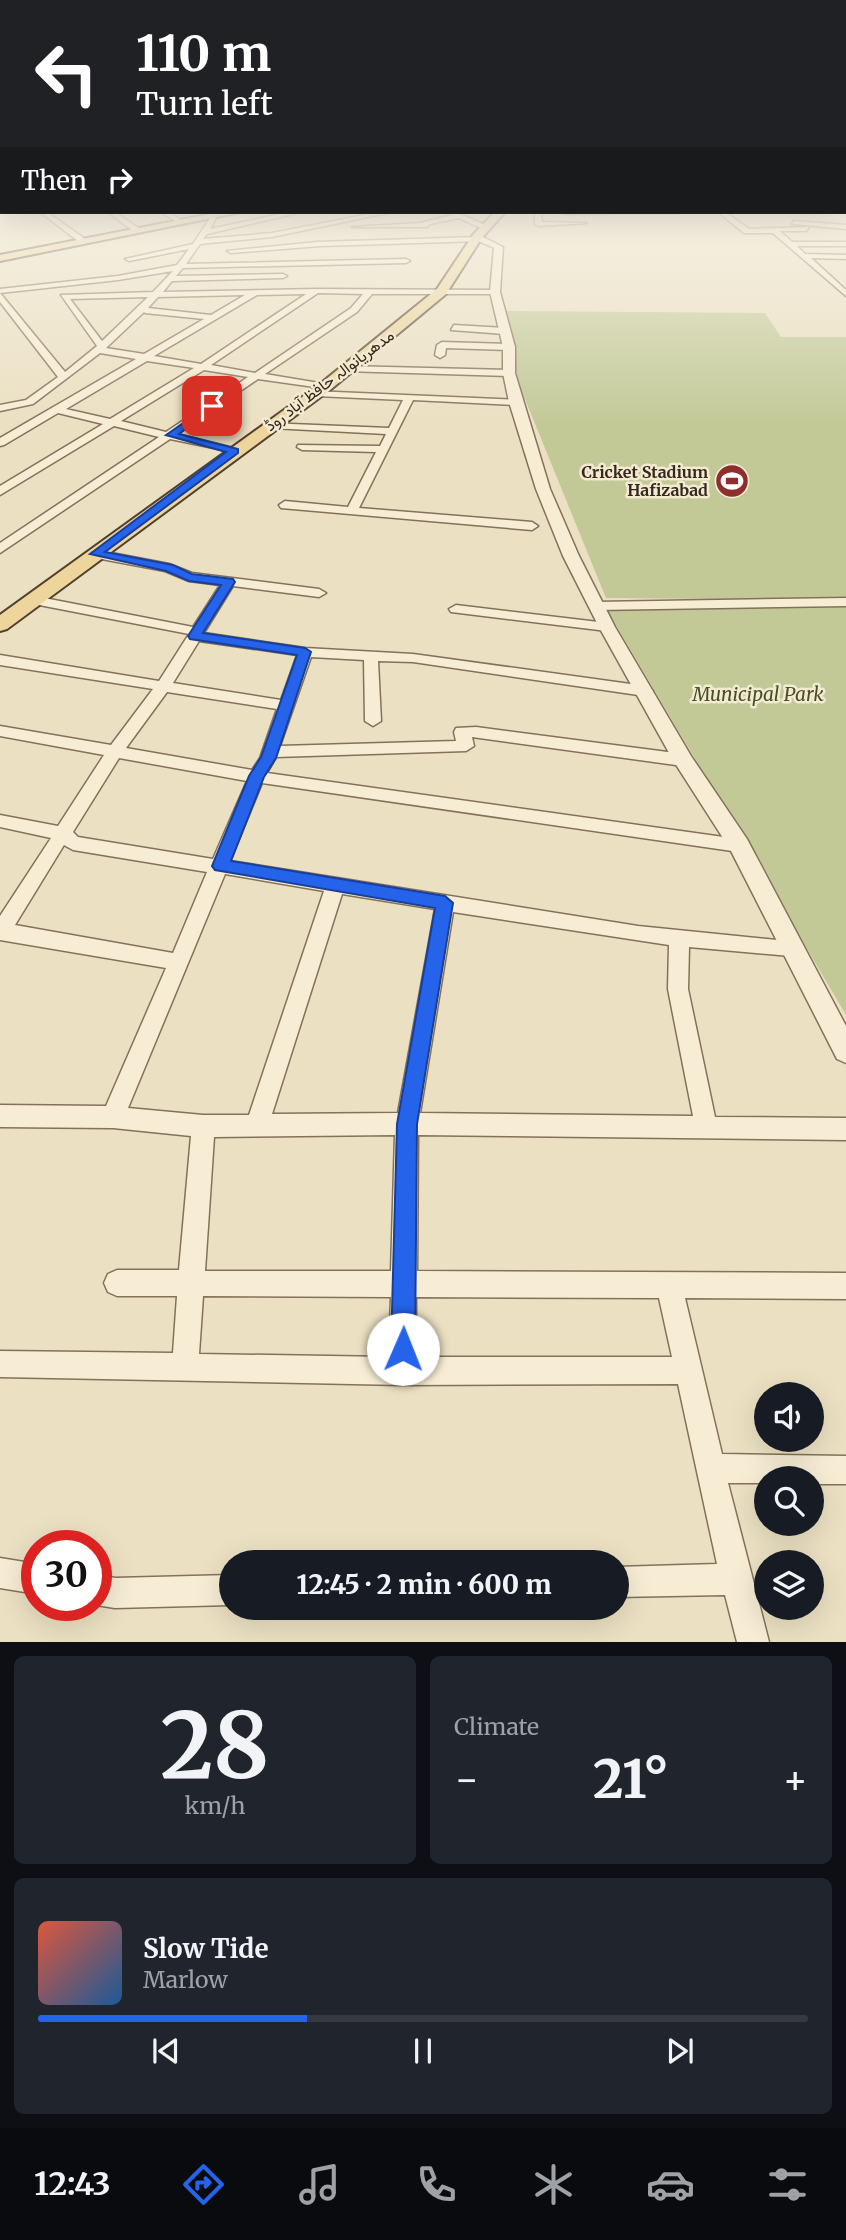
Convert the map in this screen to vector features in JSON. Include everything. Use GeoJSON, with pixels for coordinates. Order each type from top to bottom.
{"type":"FeatureCollection","features":[{"type":"Feature","properties":{"kind":"main road","name":"مدھریانوالہ حافظ آباد روڈ"},"geometry":{"type":"LineString","coordinates":[[0,625],[348,369],[442,291],[454,272]]}},
{"type":"Feature","properties":{"kind":"street"},"geometry":{"type":"LineString","coordinates":[[64,378],[0,293],[151,272]]}},
{"type":"Feature","properties":{"kind":"street"},"geometry":{"type":"LineString","coordinates":[[0,408],[29,402],[64,378],[145,310],[176,272]]}},
{"type":"Feature","properties":{"kind":"street"},"geometry":{"type":"LineString","coordinates":[[283,272],[285,292]]}},
{"type":"Feature","properties":{"kind":"street"},"geometry":{"type":"LineString","coordinates":[[326,272],[332,277],[369,292],[495,292]]}},
{"type":"Feature","properties":{"kind":"street"},"geometry":{"type":"LineString","coordinates":[[0,491],[201,368],[316,291],[336,272]]}},
{"type":"Feature","properties":{"kind":"street"},"geometry":{"type":"LineString","coordinates":[[497,272],[495,292],[507,339],[514,402],[543,489],[607,627],[683,760],[739,845],[846,1052]]}},
{"type":"Feature","properties":{"kind":"street"},"geometry":{"type":"LineString","coordinates":[[822,272],[846,294]]}},
{"type":"Feature","properties":{"kind":"street"},"geometry":{"type":"LineString","coordinates":[[170,279],[283,276]]}},
{"type":"Feature","properties":{"kind":"street"},"geometry":{"type":"LineString","coordinates":[[265,277],[267,292]]}},
{"type":"Feature","properties":{"kind":"street"},"geometry":{"type":"LineString","coordinates":[[316,291],[64,298],[101,349],[321,390],[514,402]]}},
{"type":"Feature","properties":{"kind":"street"},"geometry":{"type":"LineString","coordinates":[[0,443],[256,292]]}},
{"type":"Feature","properties":{"kind":"street"},"geometry":{"type":"LineString","coordinates":[[0,549],[354,310],[369,292]]}},
{"type":"Feature","properties":{"kind":"street"},"geometry":{"type":"LineString","coordinates":[[145,310],[214,318]]}},
{"type":"Feature","properties":{"kind":"street"},"geometry":{"type":"LineString","coordinates":[[454,328],[507,339]]}},
{"type":"Feature","properties":{"kind":"street"},"geometry":{"type":"LineString","coordinates":[[440,355],[442,345],[507,339]]}},
{"type":"Feature","properties":{"kind":"street"},"geometry":{"type":"LineString","coordinates":[[348,369],[509,373]]}},
{"type":"Feature","properties":{"kind":"street"},"geometry":{"type":"LineString","coordinates":[[0,395],[234,451]]}},
{"type":"Feature","properties":{"kind":"street"},"geometry":{"type":"LineString","coordinates":[[351,512],[410,397]]}},
{"type":"Feature","properties":{"kind":"street"},"geometry":{"type":"LineString","coordinates":[[271,425],[393,430]]}},
{"type":"Feature","properties":{"kind":"street"},"geometry":{"type":"LineString","coordinates":[[302,447],[383,449]]}},
{"type":"Feature","properties":{"kind":"street"},"geometry":{"type":"LineString","coordinates":[[285,505],[351,512],[386,511],[532,526]]}},
{"type":"Feature","properties":{"kind":"street"},"geometry":{"type":"LineString","coordinates":[[96,554],[169,568],[189,577],[319,593]]}},
{"type":"Feature","properties":{"kind":"street"},"geometry":{"type":"LineString","coordinates":[[179,962],[2,925],[64,834],[116,750],[163,686],[229,582]]}},
{"type":"Feature","properties":{"kind":"street"},"geometry":{"type":"LineString","coordinates":[[34,600],[196,634],[305,652],[412,658],[645,691]]}},
{"type":"Feature","properties":{"kind":"street"},"geometry":{"type":"LineString","coordinates":[[596,606],[846,602]]}},
{"type":"Feature","properties":{"kind":"street"},"geometry":{"type":"LineString","coordinates":[[456,609],[607,627]]}},
{"type":"Feature","properties":{"kind":"street"},"geometry":{"type":"LineString","coordinates":[[113,1117],[257,776],[271,752],[305,652]]}},
{"type":"Feature","properties":{"kind":"street"},"geometry":{"type":"LineString","coordinates":[[371,656],[373,721]]}},
{"type":"Feature","properties":{"kind":"street"},"geometry":{"type":"LineString","coordinates":[[0,660],[287,705]]}},
{"type":"Feature","properties":{"kind":"street"},"geometry":{"type":"LineString","coordinates":[[0,731],[257,776],[739,845]]}},
{"type":"Feature","properties":{"kind":"street"},"geometry":{"type":"LineString","coordinates":[[271,752],[466,746],[462,732],[476,732],[683,760]]}},
{"type":"Feature","properties":{"kind":"street"},"geometry":{"type":"LineString","coordinates":[[0,821],[64,834],[74,843],[335,886],[679,938],[790,948]]}},
{"type":"Feature","properties":{"kind":"street"},"geometry":{"type":"LineString","coordinates":[[257,1125],[335,886]]}},
{"type":"Feature","properties":{"kind":"street"},"geometry":{"type":"LineString","coordinates":[[402,1371],[407,1124],[445,903]]}},
{"type":"Feature","properties":{"kind":"street"},"geometry":{"type":"LineString","coordinates":[[679,938],[678,989],[706,1126]]}},
{"type":"Feature","properties":{"kind":"street"},"geometry":{"type":"LineString","coordinates":[[0,1116],[113,1117],[203,1126],[407,1124],[846,1129]]}},
{"type":"Feature","properties":{"kind":"street"},"geometry":{"type":"LineString","coordinates":[[185,1366],[203,1126]]}},
{"type":"Feature","properties":{"kind":"street"},"geometry":{"type":"LineString","coordinates":[[117,1283],[404,1282],[846,1286]]}},
{"type":"Feature","properties":{"kind":"street"},"geometry":{"type":"LineString","coordinates":[[670,1286],[736,1579],[753,1642]]}},
{"type":"Feature","properties":{"kind":"street"},"geometry":{"type":"LineString","coordinates":[[0,1364],[402,1371],[688,1370]]}},
{"type":"Feature","properties":{"kind":"street"},"geometry":{"type":"LineString","coordinates":[[711,1468],[846,1470]]}},
{"type":"Feature","properties":{"kind":"street"},"geometry":{"type":"LineString","coordinates":[[0,1573],[21,1576]]}},
{"type":"Feature","properties":{"kind":"street"},"geometry":{"type":"LineString","coordinates":[[629,1582],[736,1579]]}},
{"type":"Feature","properties":{"kind":"street"},"geometry":{"type":"LineString","coordinates":[[112,1592],[219,1590]]}},
{"type":"Feature","properties":{"kind":"green space"},"geometry":{"type":"Polygon","coordinates":[[[507,311],[765,313],[781,337],[846,337],[846,597],[823,600],[606,598],[518,382],[507,311]]]}},
{"type":"Feature","properties":{"kind":"green space","name":"Municipal Park"},"geometry":{"type":"Polygon","coordinates":[[[846,605],[846,1015],[607,610],[846,605]]]}},
{"type":"Feature","properties":{"kind":"place","name":"Cricket Stadium Hafizabad"},"geometry":{"type":"Point","coordinates":[732,481]}},
{"type":"Feature","properties":{"kind":"route"},"geometry":{"type":"LineString","coordinates":[[212,406],[171,435],[234,451],[96,554],[169,568],[189,577],[229,582],[195,636],[305,652],[268,758],[257,776],[221,866],[445,903],[407,1124],[403,1349]]}}]}
